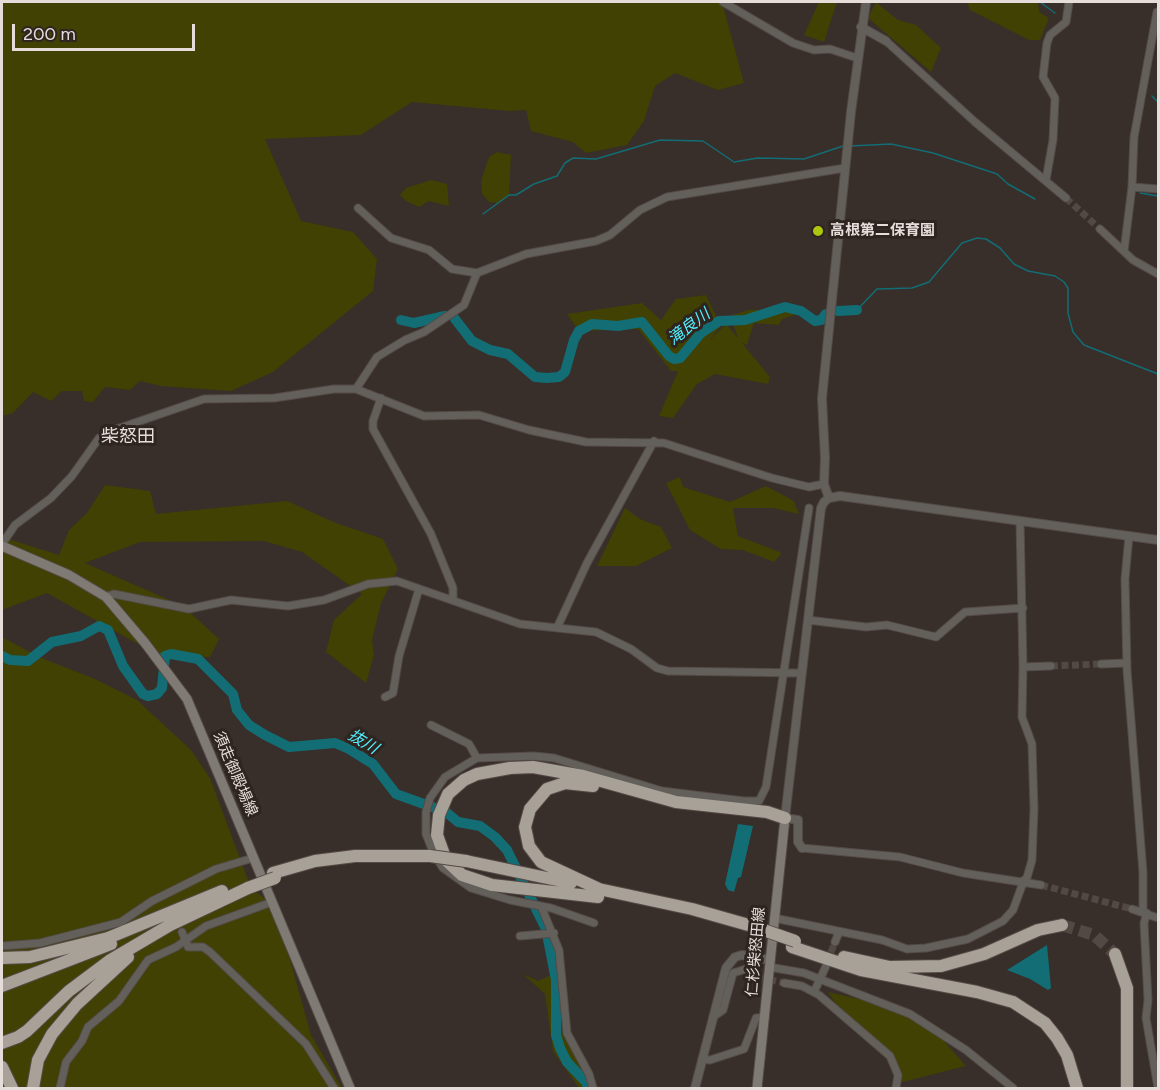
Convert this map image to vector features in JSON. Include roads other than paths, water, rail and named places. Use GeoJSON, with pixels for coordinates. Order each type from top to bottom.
{"type":"FeatureCollection","features":[{"type":"Feature","properties":{"kind":"highway"},"geometry":{"type":"LineString","coordinates":[[548,885],[510,888],[481,883],[454,869],[446,860],[438,844],[437,825],[442,804],[448,794],[464,780],[484,772],[510,768],[549,768],[676,802],[767,813],[785,818]]}},
{"type":"Feature","properties":{"kind":"highway"},"geometry":{"type":"LineString","coordinates":[[599,893],[550,867],[534,855],[529,846],[525,827],[530,808],[540,794],[555,785],[583,783],[653,804],[695,812],[766,820],[785,818]]}},
{"type":"Feature","properties":{"kind":"highway"},"geometry":{"type":"LineString","coordinates":[[2,958],[30,957],[108,938],[218,893],[274,875],[356,861],[430,859],[500,871],[548,885],[692,909],[861,970],[977,992],[1013,1002],[1045,1023],[1057,1038],[1067,1055],[1077,1089]]}},
{"type":"Feature","properties":{"kind":"highway"},"geometry":{"type":"LineString","coordinates":[[2,1043],[27,1031],[88,976],[170,925],[247,885]]}},
{"type":"Feature","properties":{"kind":"highway"},"geometry":{"type":"LineString","coordinates":[[2,986],[82,957],[218,893]]}},
{"type":"Feature","properties":{"kind":"highway"},"geometry":{"type":"LineString","coordinates":[[33,1089],[38,1060],[65,1017],[117,966],[170,925]]}},
{"type":"Feature","properties":{"kind":"highway"},"geometry":{"type":"LineString","coordinates":[[794,944],[873,964],[924,968],[965,961],[1038,930],[1062,925]]}},
{"type":"Feature","properties":{"kind":"highway"},"geometry":{"type":"LineString","coordinates":[[1115,954],[1127,988],[1127,1089]]}},
{"type":"Feature","properties":{"kind":"highway"},"geometry":{"type":"LineString","coordinates":[[2,1067],[12,1089]]}},
{"type":"Feature","properties":{"kind":"highway"},"geometry":{"type":"LineString","coordinates":[[2,1080],[6,1089]]}},
{"type":"Feature","properties":{"kind":"main road","name":"須走御殿場線"},"geometry":{"type":"LineString","coordinates":[[2,545],[69,575],[106,597],[172,678],[195,716],[350,1089]]}},
{"type":"Feature","properties":{"kind":"main road","name":"仁杉柴怒田線"},"geometry":{"type":"LineString","coordinates":[[757,1089],[785,818]]}},
{"type":"Feature","properties":{"kind":"street"},"geometry":{"type":"LineString","coordinates":[[723,2],[735,4],[793,43],[814,50],[830,49],[857,58]]}},
{"type":"Feature","properties":{"kind":"street"},"geometry":{"type":"LineString","coordinates":[[829,498],[824,484],[822,398],[857,58],[866,2]]}},
{"type":"Feature","properties":{"kind":"street"},"geometry":{"type":"LineString","coordinates":[[1046,180],[1053,140],[1055,98],[1043,77],[1047,43],[1050,35],[1066,22],[1069,2]]}},
{"type":"Feature","properties":{"kind":"street"},"geometry":{"type":"LineString","coordinates":[[1124,251],[1132,187],[1134,137],[1157,12]]}},
{"type":"Feature","properties":{"kind":"street"},"geometry":{"type":"LineString","coordinates":[[861,27],[886,41],[975,122],[1066,198]]}},
{"type":"Feature","properties":{"kind":"street"},"geometry":{"type":"LineString","coordinates":[[358,208],[391,238],[429,250],[452,269],[477,273],[526,254],[596,241],[610,235],[640,210],[668,198],[845,168]]}},
{"type":"Feature","properties":{"kind":"street"},"geometry":{"type":"LineString","coordinates":[[1132,187],[1158,189]]}},
{"type":"Feature","properties":{"kind":"street"},"geometry":{"type":"LineString","coordinates":[[1100,229],[1124,251],[1158,274]]}},
{"type":"Feature","properties":{"kind":"street"},"geometry":{"type":"LineString","coordinates":[[356,389],[377,357],[405,339],[424,332],[464,305],[477,273]]}},
{"type":"Feature","properties":{"kind":"street"},"geometry":{"type":"LineString","coordinates":[[2,545],[15,525],[51,498],[72,476],[99,438],[111,430],[204,399],[274,398],[333,389],[356,389],[424,416],[486,416],[529,430],[586,442],[654,441],[772,478],[810,487],[824,484]]}},
{"type":"Feature","properties":{"kind":"street"},"geometry":{"type":"LineString","coordinates":[[381,398],[373,421],[373,429],[431,534],[453,588],[453,599]]}},
{"type":"Feature","properties":{"kind":"street"},"geometry":{"type":"LineString","coordinates":[[557,628],[587,562],[654,441]]}},
{"type":"Feature","properties":{"kind":"street"},"geometry":{"type":"LineString","coordinates":[[1041,885],[970,875],[877,854],[802,848],[798,842],[798,820],[785,818],[821,508],[829,498],[840,496],[1158,540]]}},
{"type":"Feature","properties":{"kind":"street"},"geometry":{"type":"LineString","coordinates":[[594,923],[542,906],[471,888],[443,868],[429,845],[426,812],[436,788],[454,770],[477,758],[534,756],[554,758],[662,791],[759,801],[766,787],[809,508]]}},
{"type":"Feature","properties":{"kind":"street"},"geometry":{"type":"LineString","coordinates":[[774,918],[882,939],[911,950],[957,942],[988,930],[1006,918],[1016,906],[1032,860],[1034,809],[1032,744],[1022,717],[1023,608],[1020,521]]}},
{"type":"Feature","properties":{"kind":"street"},"geometry":{"type":"LineString","coordinates":[[1129,536],[1125,579],[1126,663],[1143,872],[1148,1003],[1146,1018],[1158,1089]]}},
{"type":"Feature","properties":{"kind":"street"},"geometry":{"type":"LineString","coordinates":[[106,597],[114,594],[189,609],[231,600],[288,606],[308,604],[368,584],[388,581],[453,599],[520,624],[596,632],[631,649],[657,668],[802,673]]}},
{"type":"Feature","properties":{"kind":"street"},"geometry":{"type":"LineString","coordinates":[[385,697],[393,693],[399,656],[419,589]]}},
{"type":"Feature","properties":{"kind":"street"},"geometry":{"type":"LineString","coordinates":[[808,620],[866,627],[887,625],[936,637],[964,612],[1023,608]]}},
{"type":"Feature","properties":{"kind":"street"},"geometry":{"type":"LineString","coordinates":[[1101,664],[1126,663]]}},
{"type":"Feature","properties":{"kind":"street"},"geometry":{"type":"LineString","coordinates":[[1023,667],[1051,666]]}},
{"type":"Feature","properties":{"kind":"street"},"geometry":{"type":"LineString","coordinates":[[431,725],[469,744],[477,758]]}},
{"type":"Feature","properties":{"kind":"street"},"geometry":{"type":"LineString","coordinates":[[2,946],[27,946],[121,922],[163,896],[216,869],[254,858]]}},
{"type":"Feature","properties":{"kind":"street"},"geometry":{"type":"LineString","coordinates":[[163,896],[167,904]]}},
{"type":"Feature","properties":{"kind":"street"},"geometry":{"type":"LineString","coordinates":[[60,1089],[66,1062],[93,1021],[119,1001],[148,960],[186,941],[206,926],[272,902]]}},
{"type":"Feature","properties":{"kind":"street"},"geometry":{"type":"LineString","coordinates":[[542,906],[564,978],[567,1033],[589,1074],[593,1089]]}},
{"type":"Feature","properties":{"kind":"street"},"geometry":{"type":"LineString","coordinates":[[1132,909],[1158,918]]}},
{"type":"Feature","properties":{"kind":"street"},"geometry":{"type":"LineString","coordinates":[[182,932],[188,947],[203,947],[210,952],[306,1044],[334,1089]]}},
{"type":"Feature","properties":{"kind":"street"},"geometry":{"type":"LineString","coordinates":[[835,942],[839,932]]}},
{"type":"Feature","properties":{"kind":"street"},"geometry":{"type":"LineString","coordinates":[[520,936],[552,933]]}},
{"type":"Feature","properties":{"kind":"street"},"geometry":{"type":"LineString","coordinates":[[695,1089],[729,962],[742,955],[797,971],[924,1022],[966,1050],[1013,1089]]}},
{"type":"Feature","properties":{"kind":"street"},"geometry":{"type":"LineString","coordinates":[[814,992],[826,966]]}},
{"type":"Feature","properties":{"kind":"street"},"geometry":{"type":"LineString","coordinates":[[713,1017],[723,1010],[733,973],[746,969],[759,977]]}},
{"type":"Feature","properties":{"kind":"street"},"geometry":{"type":"LineString","coordinates":[[784,983],[802,986],[814,992],[890,1056],[898,1075],[896,1089]]}},
{"type":"Feature","properties":{"kind":"street"},"geometry":{"type":"LineString","coordinates":[[702,1059],[710,1060],[744,1049],[756,1018],[765,1017]]}},
{"type":"Feature","properties":{"kind":"water"},"geometry":{"type":"Polygon","coordinates":[[[738,824],[753,826],[741,877],[738,878],[734,892],[728,890],[725,884],[738,824]]]}},
{"type":"Feature","properties":{"kind":"water"},"geometry":{"type":"Polygon","coordinates":[[[1047,945],[1051,988],[1048,990],[1030,979],[1007,970],[1047,945]]]}},
{"type":"Feature","properties":{"kind":"waterway"},"geometry":{"type":"LineString","coordinates":[[1040,2],[1055,13]]}},
{"type":"Feature","properties":{"kind":"waterway"},"geometry":{"type":"LineString","coordinates":[[1152,96],[1158,102]]}},
{"type":"Feature","properties":{"kind":"waterway"},"geometry":{"type":"LineString","coordinates":[[483,214],[509,195],[516,195],[534,184],[557,176],[565,163],[573,158],[596,159],[660,140],[703,141],[734,162],[758,158],[804,159],[843,146]]}},
{"type":"Feature","properties":{"kind":"waterway"},"geometry":{"type":"LineString","coordinates":[[850,146],[891,144],[933,153],[997,174],[1008,184],[1035,199]]}},
{"type":"Feature","properties":{"kind":"waterway"},"geometry":{"type":"LineString","coordinates":[[1140,193],[1158,196]]}},
{"type":"Feature","properties":{"kind":"waterway","name":"滝良川"},"geometry":{"type":"LineString","coordinates":[[857,310],[877,289],[912,288],[929,282],[962,243],[977,238],[986,239],[1000,248],[1014,264],[1028,271],[1055,276],[1064,282],[1068,288],[1068,313],[1073,332],[1084,345],[1158,374]]}},
{"type":"Feature","properties":{"kind":"waterway","name":"滝良川"},"geometry":{"type":"LineString","coordinates":[[455,319],[472,341],[490,350],[508,354],[535,377],[547,378],[559,377],[565,372],[574,340],[579,331],[592,324],[618,326],[642,322],[669,356],[674,359],[680,358],[701,333],[719,321],[745,320],[785,307],[801,311],[815,321],[821,320],[826,314]]}},
{"type":"Feature","properties":{"kind":"waterway","name":"滝良川"},"geometry":{"type":"LineString","coordinates":[[838,311],[857,310]]}},
{"type":"Feature","properties":{"kind":"waterway","name":"滝良川"},"geometry":{"type":"LineString","coordinates":[[401,320],[414,323],[445,316]]}},
{"type":"Feature","properties":{"kind":"waterway","name":"抜川"},"geometry":{"type":"LineString","coordinates":[[2,656],[10,660],[28,661],[52,642],[81,636],[99,626],[108,630],[123,666],[143,694],[148,696],[157,694],[162,688],[165,656],[171,654],[198,659],[233,694],[237,710],[249,725],[265,735],[289,747],[335,743],[349,749],[373,764],[396,794],[446,812],[458,822],[480,826],[495,837],[507,850],[546,929],[556,980],[556,1035],[567,1062],[586,1082],[588,1088]]}},
{"type":"Feature","properties":{"kind":"tunnel"},"geometry":{"type":"LineString","coordinates":[[1066,198],[1100,229]]}},
{"type":"Feature","properties":{"kind":"tunnel"},"geometry":{"type":"LineString","coordinates":[[1051,666],[1101,664]]}},
{"type":"Feature","properties":{"kind":"tunnel"},"geometry":{"type":"LineString","coordinates":[[1041,885],[1132,909]]}},
{"type":"Feature","properties":{"kind":"tunnel"},"geometry":{"type":"LineString","coordinates":[[1062,925],[1094,935],[1115,954]]}},
{"type":"Feature","properties":{"kind":"tunnel"},"geometry":{"type":"LineString","coordinates":[[827,962],[835,942]]}},
{"type":"Feature","properties":{"kind":"tunnel"},"geometry":{"type":"LineString","coordinates":[[759,977],[784,983]]}},
{"type":"Feature","properties":{"kind":"place","name":"高根第二保育園"},"geometry":{"type":"Point","coordinates":[818,231]}},
{"type":"Feature","properties":{"kind":"district","name":"柴怒田"},"geometry":{"type":"Point","coordinates":[128,437]}}]}
